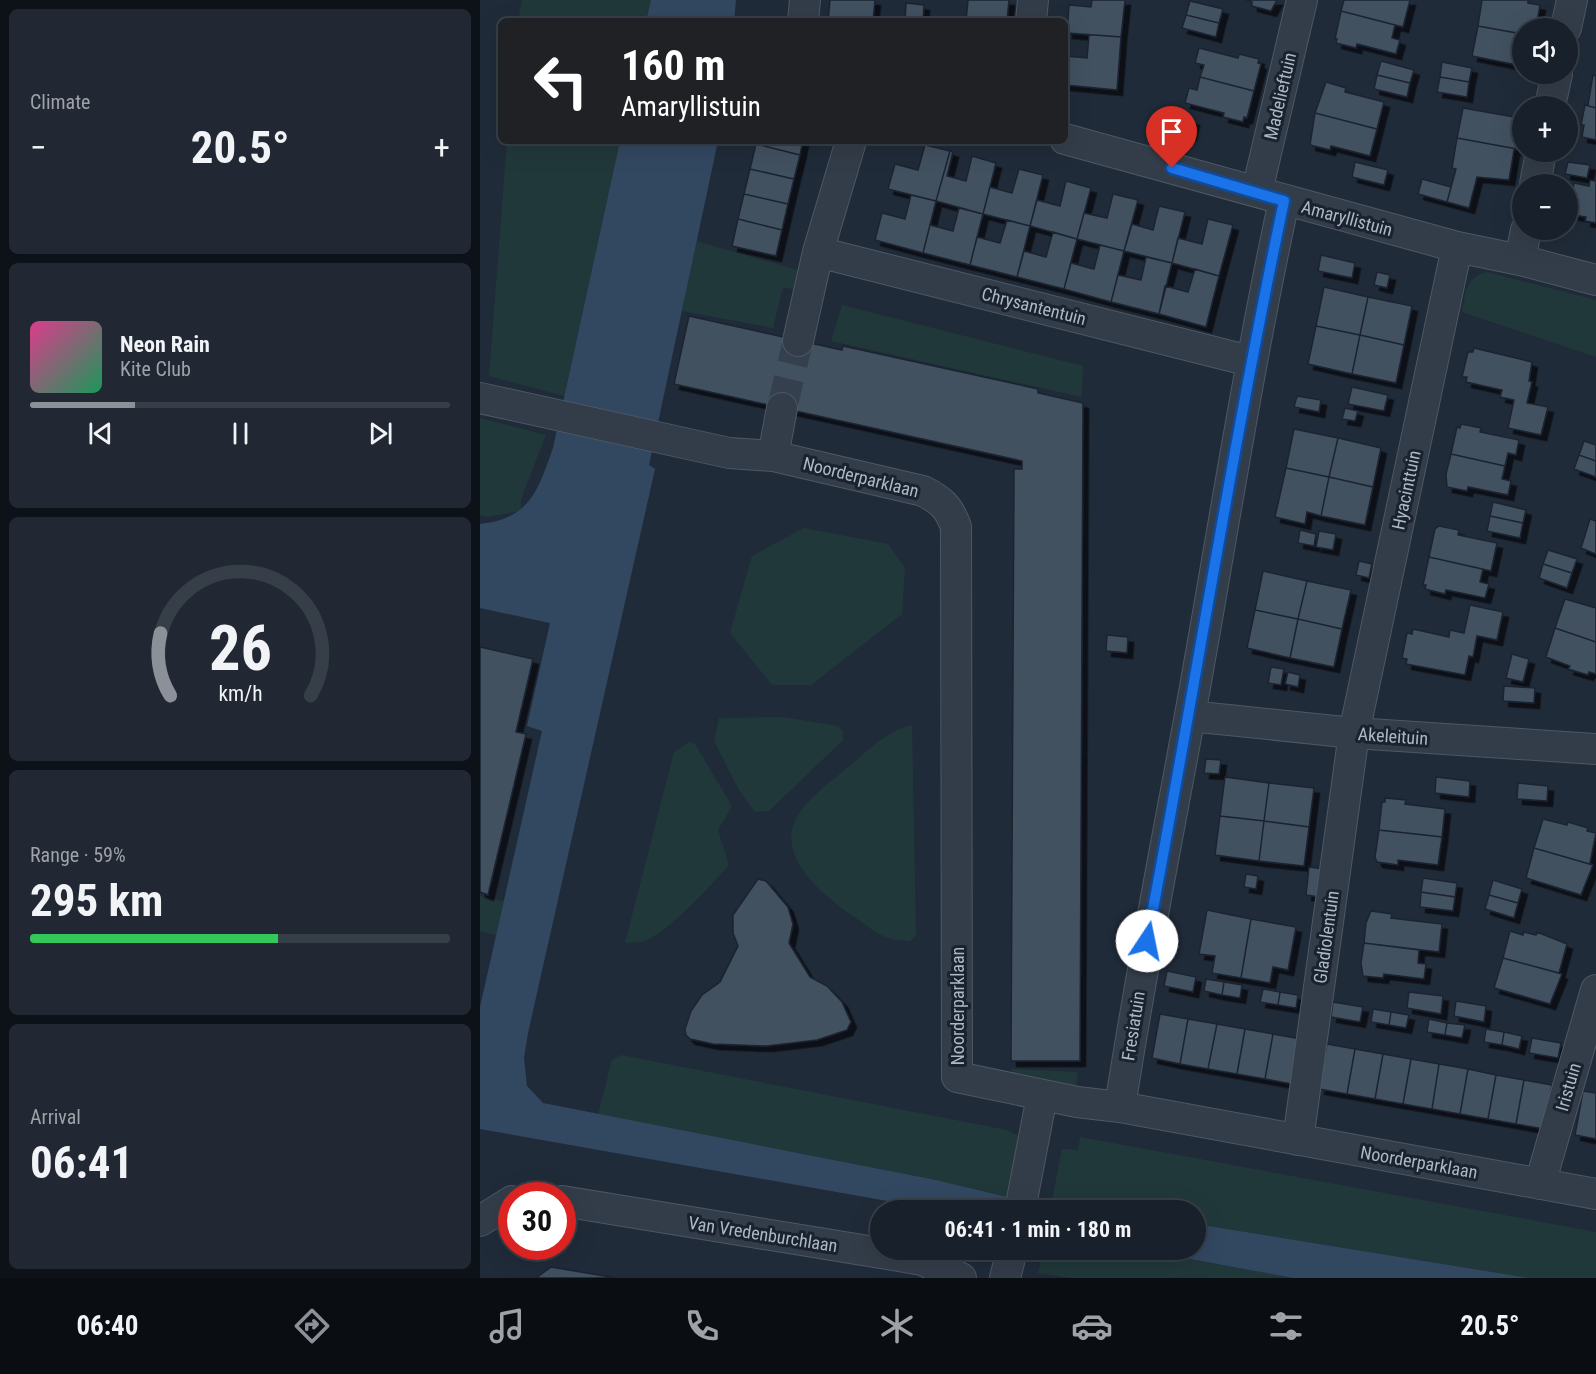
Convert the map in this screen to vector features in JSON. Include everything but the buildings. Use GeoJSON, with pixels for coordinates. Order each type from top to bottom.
{"type":"FeatureCollection","features":[{"type":"Feature","properties":{"kind":"street"},"geometry":{"type":"LineString","coordinates":[[803,18],[805,0]]}},
{"type":"Feature","properties":{"kind":"street"},"geometry":{"type":"LineString","coordinates":[[1031,18],[1033,0]]}},
{"type":"Feature","properties":{"kind":"street","name":"Madelieftuin"},"geometry":{"type":"LineString","coordinates":[[1270,196],[1302,0]]}},
{"type":"Feature","properties":{"kind":"street"},"geometry":{"type":"LineString","coordinates":[[1568,18],[1572,0]]}},
{"type":"Feature","properties":{"kind":"street","name":"Amaryllistuin"},"geometry":{"type":"LineString","coordinates":[[1068,140],[1457,247],[1520,260],[1596,280]]}},
{"type":"Feature","properties":{"kind":"street"},"geometry":{"type":"LineString","coordinates":[[798,341],[818,252],[850,144]]}},
{"type":"Feature","properties":{"kind":"street","name":"Fresiatuin"},"geometry":{"type":"LineString","coordinates":[[1120,1107],[1142,964],[1190,716],[1251,361],[1270,196]]}},
{"type":"Feature","properties":{"kind":"street"},"geometry":{"type":"LineString","coordinates":[[1520,260],[1524,240]]}},
{"type":"Feature","properties":{"kind":"street","name":"Hyacinttuin"},"geometry":{"type":"LineString","coordinates":[[1354,733],[1457,247]]}},
{"type":"Feature","properties":{"kind":"street","name":"Chrysantentuin"},"geometry":{"type":"LineString","coordinates":[[818,252],[1251,361]]}},
{"type":"Feature","properties":{"kind":"street","name":"Noorderparklaan"},"geometry":{"type":"LineString","coordinates":[[480,398],[729,453],[773,456],[923,491],[940,500],[951,513],[956,527],[957,1077],[1040,1108],[1120,1107],[1596,1194]]}},
{"type":"Feature","properties":{"kind":"street"},"geometry":{"type":"LineString","coordinates":[[773,456],[782,408]]}},
{"type":"Feature","properties":{"kind":"street","name":"Akeleituin"},"geometry":{"type":"LineString","coordinates":[[1190,716],[1354,733],[1596,750]]}},
{"type":"Feature","properties":{"kind":"street","name":"Gladiolentuin"},"geometry":{"type":"LineString","coordinates":[[1298,1140],[1354,733]]}},
{"type":"Feature","properties":{"kind":"street","name":"Iristuin"},"geometry":{"type":"LineString","coordinates":[[1540,1184],[1596,990]]}},
{"type":"Feature","properties":{"kind":"street"},"geometry":{"type":"LineString","coordinates":[[1022,1200],[1040,1108]]}},
{"type":"Feature","properties":{"kind":"street","name":"Van Vredenburchlaan"},"geometry":{"type":"LineString","coordinates":[[576,1203],[922,1260],[961,1278]]}},
{"type":"Feature","properties":{"kind":"street"},"geometry":{"type":"LineString","coordinates":[[480,1221],[498,1210]]}},
{"type":"Feature","properties":{"kind":"street"},"geometry":{"type":"LineString","coordinates":[[1005,1278],[1010,1260]]}},
{"type":"Feature","properties":{"kind":"green space"},"geometry":{"type":"Polygon","coordinates":[[[522,0],[651,0],[647,18],[519,18],[522,0]]]}},
{"type":"Feature","properties":{"kind":"green space"},"geometry":{"type":"Polygon","coordinates":[[[507,144],[619,144],[564,396],[489,376],[507,144]]]}},
{"type":"Feature","properties":{"kind":"green space"},"geometry":{"type":"Polygon","coordinates":[[[696,241],[801,271],[796,290],[783,287],[773,328],[682,311],[696,241]]]}},
{"type":"Feature","properties":{"kind":"green space"},"geometry":{"type":"Polygon","coordinates":[[[1487,272],[1596,300],[1596,357],[1462,312],[1470,282],[1487,272]]]}},
{"type":"Feature","properties":{"kind":"green space"},"geometry":{"type":"Polygon","coordinates":[[[842,305],[1083,366],[1082,397],[831,341],[842,305]]]}},
{"type":"Feature","properties":{"kind":"green space"},"geometry":{"type":"Polygon","coordinates":[[[480,418],[546,435],[521,499],[521,511],[487,517],[480,515],[480,418]]]}},
{"type":"Feature","properties":{"kind":"green space"},"geometry":{"type":"Polygon","coordinates":[[[804,528],[888,544],[905,568],[902,614],[811,685],[772,685],[730,633],[752,556],[804,528]]]}},
{"type":"Feature","properties":{"kind":"green space"},"geometry":{"type":"Polygon","coordinates":[[[783,717],[838,726],[843,732],[843,740],[769,811],[755,812],[739,790],[714,741],[719,718],[783,717]]]}},
{"type":"Feature","properties":{"kind":"green space"},"geometry":{"type":"Polygon","coordinates":[[[912,725],[916,935],[910,941],[892,939],[871,929],[814,884],[796,858],[792,844],[792,830],[798,815],[814,796],[878,742],[912,725]]]}},
{"type":"Feature","properties":{"kind":"green space"},"geometry":{"type":"Polygon","coordinates":[[[689,742],[695,744],[732,806],[718,830],[729,865],[666,928],[644,941],[625,943],[674,752],[689,742]]]}},
{"type":"Feature","properties":{"kind":"green space"},"geometry":{"type":"Polygon","coordinates":[[[480,896],[504,901],[496,935],[480,931],[480,896]]]}},
{"type":"Feature","properties":{"kind":"green space"},"geometry":{"type":"Polygon","coordinates":[[[621,1055],[1007,1130],[1021,1137],[1007,1197],[936,1180],[598,1114],[612,1060],[621,1055]]]}},
{"type":"Feature","properties":{"kind":"green space"},"geometry":{"type":"Polygon","coordinates":[[[1011,1069],[1078,1072],[1076,1088],[1012,1075],[1011,1069]]]}},
{"type":"Feature","properties":{"kind":"green space"},"geometry":{"type":"Polygon","coordinates":[[[1080,1137],[1596,1232],[1596,1278],[1529,1278],[1206,1226],[1206,1200],[1052,1200],[1062,1149],[1078,1150],[1080,1137]]]}},
{"type":"Feature","properties":{"kind":"green space"},"geometry":{"type":"Polygon","coordinates":[[[1041,1260],[1196,1260],[1293,1278],[1070,1278],[1038,1273],[1041,1260]]]}},
{"type":"Feature","properties":{"kind":"water"},"geometry":{"type":"Polygon","coordinates":[[[651,0],[736,0],[734,18],[647,18],[651,0]]]}},
{"type":"Feature","properties":{"kind":"water"},"geometry":{"type":"Polygon","coordinates":[[[619,144],[717,144],[649,465],[655,469],[528,1033],[524,1058],[527,1086],[543,1103],[936,1180],[1007,1197],[1052,1200],[881,1200],[480,1129],[480,1007],[542,731],[527,726],[550,623],[480,608],[480,524],[497,521],[521,509],[530,500],[548,463],[619,144]]]}},
{"type":"Feature","properties":{"kind":"water"},"geometry":{"type":"Polygon","coordinates":[[[1206,1226],[1529,1278],[1293,1278],[1196,1260],[1206,1260],[1206,1226]]]}},
{"type":"Feature","properties":{"kind":"tunnel"},"geometry":{"type":"LineString","coordinates":[[782,408],[798,341]]}},
{"type":"Feature","properties":{"kind":"route"},"geometry":{"type":"LineString","coordinates":[[1147,941],[1190,716],[1251,361],[1284,201],[1257,191],[1172,168]]}}]}
